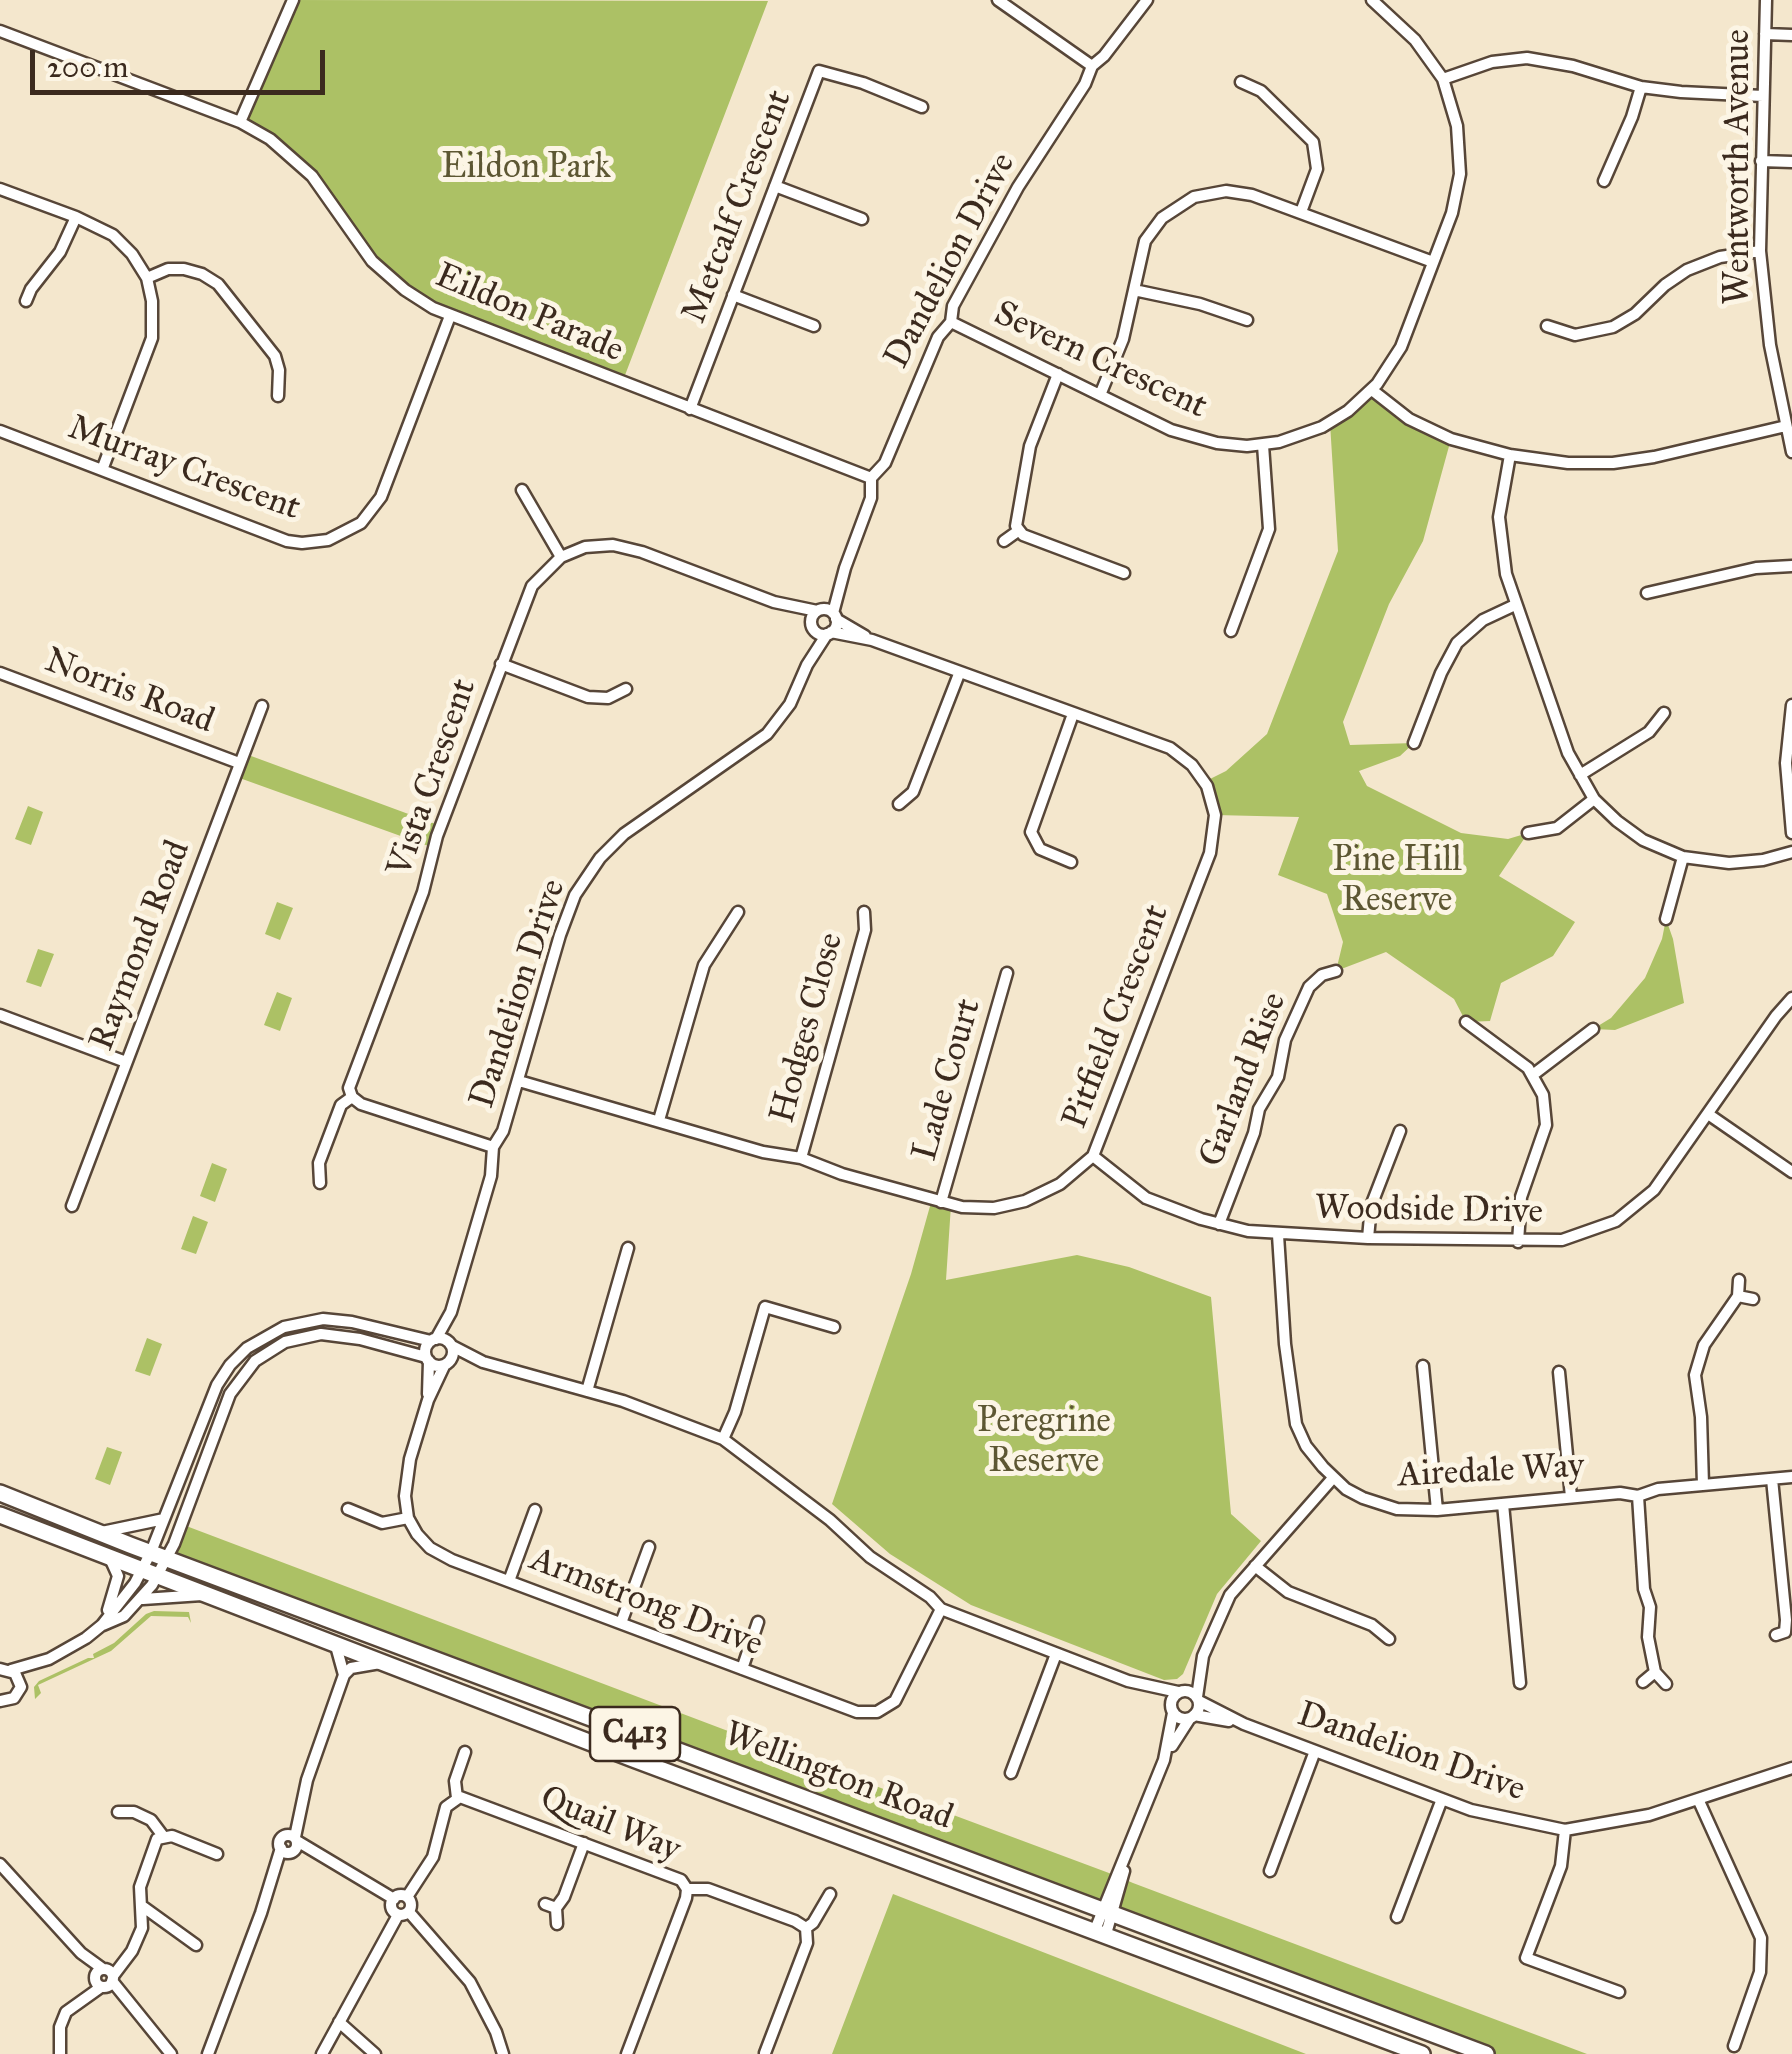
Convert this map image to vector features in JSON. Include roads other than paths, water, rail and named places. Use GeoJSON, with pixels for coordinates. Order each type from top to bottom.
{"type":"FeatureCollection","features":[{"type":"Feature","properties":{"kind":"main road","name":"Wellington Road"},"geometry":{"type":"LineString","coordinates":[[0,1493],[1486,2054]]}},
{"type":"Feature","properties":{"kind":"main road","name":"Wellington Road"},"geometry":{"type":"LineString","coordinates":[[0,1514],[633,1759],[1101,1932],[1388,2047],[1414,2053]]}},
{"type":"Feature","properties":{"kind":"street"},"geometry":{"type":"LineString","coordinates":[[240,122],[294,0]]}},
{"type":"Feature","properties":{"kind":"street"},"geometry":{"type":"LineString","coordinates":[[998,0],[1092,66]]}},
{"type":"Feature","properties":{"kind":"street","name":"Dandelion Drive"},"geometry":{"type":"LineString","coordinates":[[807,665],[813,627],[827,613],[872,498],[872,478],[885,464],[938,337],[951,322],[953,306],[987,240],[1085,84],[1092,66],[1146,0]]}},
{"type":"Feature","properties":{"kind":"street","name":"Severn Crescent"},"geometry":{"type":"LineString","coordinates":[[951,322],[1186,436],[1216,444],[1263,445],[1330,424],[1372,390],[1401,347],[1452,213],[1460,174],[1458,126],[1443,79],[1415,40],[1372,0]]}},
{"type":"Feature","properties":{"kind":"street","name":"Wentworth Avenue"},"geometry":{"type":"LineString","coordinates":[[1766,0],[1760,251],[1770,345],[1792,452]]}},
{"type":"Feature","properties":{"kind":"street","name":"Eildon Parade"},"geometry":{"type":"LineString","coordinates":[[0,32],[240,122],[286,150],[312,176],[362,250],[417,299],[450,316],[872,478]]}},
{"type":"Feature","properties":{"kind":"street"},"geometry":{"type":"LineString","coordinates":[[1765,34],[1792,35]]}},
{"type":"Feature","properties":{"kind":"street"},"geometry":{"type":"LineString","coordinates":[[1443,79],[1492,62],[1527,58],[1573,66],[1642,87],[1763,96]]}},
{"type":"Feature","properties":{"kind":"street","name":"Metcalf Crescent"},"geometry":{"type":"LineString","coordinates":[[690,409],[818,71],[863,83],[922,107]]}},
{"type":"Feature","properties":{"kind":"street"},"geometry":{"type":"LineString","coordinates":[[1242,82],[1261,90],[1313,142],[1317,169],[1302,212]]}},
{"type":"Feature","properties":{"kind":"street"},"geometry":{"type":"LineString","coordinates":[[1604,181],[1642,87]]}},
{"type":"Feature","properties":{"kind":"street"},"geometry":{"type":"LineString","coordinates":[[1761,161],[1792,162]]}},
{"type":"Feature","properties":{"kind":"street"},"geometry":{"type":"LineString","coordinates":[[775,186],[862,219]]}},
{"type":"Feature","properties":{"kind":"street"},"geometry":{"type":"LineString","coordinates":[[0,189],[113,235],[132,254],[146,278],[152,301],[152,338],[102,470]]}},
{"type":"Feature","properties":{"kind":"street"},"geometry":{"type":"LineString","coordinates":[[1100,394],[1123,339],[1140,253],[1151,230],[1173,208],[1194,198],[1236,191],[1433,262]]}},
{"type":"Feature","properties":{"kind":"street"},"geometry":{"type":"LineString","coordinates":[[26,302],[30,289],[60,252],[76,217]]}},
{"type":"Feature","properties":{"kind":"street"},"geometry":{"type":"LineString","coordinates":[[1547,326],[1576,335],[1613,326],[1636,314],[1665,285],[1687,270],[1720,257],[1760,251]]}},
{"type":"Feature","properties":{"kind":"street"},"geometry":{"type":"LineString","coordinates":[[146,278],[176,269],[192,270],[218,284],[275,356],[278,396]]}},
{"type":"Feature","properties":{"kind":"street"},"geometry":{"type":"LineString","coordinates":[[1134,290],[1200,304],[1248,320]]}},
{"type":"Feature","properties":{"kind":"street"},"geometry":{"type":"LineString","coordinates":[[734,295],[814,326]]}},
{"type":"Feature","properties":{"kind":"street","name":"Murray Crescent"},"geometry":{"type":"LineString","coordinates":[[0,431],[286,540],[316,542],[338,536],[361,523],[380,497],[450,316]]}},
{"type":"Feature","properties":{"kind":"street"},"geometry":{"type":"LineString","coordinates":[[1018,531],[1016,520],[1026,461],[1041,411],[1058,374]]}},
{"type":"Feature","properties":{"kind":"street"},"geometry":{"type":"LineString","coordinates":[[1372,390],[1436,433],[1510,455],[1568,464],[1654,458],[1786,426]]}},
{"type":"Feature","properties":{"kind":"street"},"geometry":{"type":"LineString","coordinates":[[1231,631],[1269,529],[1263,445]]}},
{"type":"Feature","properties":{"kind":"street"},"geometry":{"type":"LineString","coordinates":[[1510,455],[1500,504],[1500,538],[1515,605],[1580,776],[1594,799],[1643,840],[1682,857],[1729,863],[1792,852]]}},
{"type":"Feature","properties":{"kind":"street"},"geometry":{"type":"LineString","coordinates":[[522,490],[560,557],[585,547],[620,546],[774,602],[827,613]]}},
{"type":"Feature","properties":{"kind":"street"},"geometry":{"type":"LineString","coordinates":[[1004,541],[1018,531]]}},
{"type":"Feature","properties":{"kind":"street"},"geometry":{"type":"LineString","coordinates":[[1018,531],[1124,573]]}},
{"type":"Feature","properties":{"kind":"street","name":"Vista Crescent"},"geometry":{"type":"LineString","coordinates":[[320,1183],[319,1163],[341,1105],[352,1097],[350,1084],[423,892],[437,836],[501,664],[532,586],[560,557]]}},
{"type":"Feature","properties":{"kind":"street"},"geometry":{"type":"LineString","coordinates":[[1647,593],[1756,568],[1792,566]]}},
{"type":"Feature","properties":{"kind":"street"},"geometry":{"type":"LineString","coordinates":[[774,602],[813,627]]}},
{"type":"Feature","properties":{"kind":"street"},"geometry":{"type":"LineString","coordinates":[[1414,743],[1441,672],[1458,644],[1483,620],[1515,605]]}},
{"type":"Feature","properties":{"kind":"street","name":"Dandelion Drive"},"geometry":{"type":"LineString","coordinates":[[427,1359],[451,1312],[491,1176],[493,1147],[503,1132],[565,919],[590,870],[624,834],[767,734],[790,704],[807,665],[829,633],[827,613]]}},
{"type":"Feature","properties":{"kind":"street","name":"Pitfield Crescent"},"geometry":{"type":"LineString","coordinates":[[519,1081],[763,1152],[801,1158],[941,1202],[978,1208],[1025,1202],[1060,1184],[1093,1156],[1210,853],[1215,816],[1201,775],[1170,748],[872,640],[827,613]]}},
{"type":"Feature","properties":{"kind":"street","name":"Pitfield Crescent"},"geometry":{"type":"LineString","coordinates":[[813,627],[872,640]]}},
{"type":"Feature","properties":{"kind":"street"},"geometry":{"type":"LineString","coordinates":[[501,664],[588,697],[608,698],[626,688]]}},
{"type":"Feature","properties":{"kind":"street","name":"Norris Road"},"geometry":{"type":"LineString","coordinates":[[0,673],[240,763]]}},
{"type":"Feature","properties":{"kind":"street"},"geometry":{"type":"LineString","coordinates":[[899,804],[913,792],[959,674]]}},
{"type":"Feature","properties":{"kind":"street"},"geometry":{"type":"LineString","coordinates":[[1792,705],[1786,764],[1792,833]]}},
{"type":"Feature","properties":{"kind":"street","name":"Raymond Road"},"geometry":{"type":"LineString","coordinates":[[72,1206],[262,706]]}},
{"type":"Feature","properties":{"kind":"street"},"geometry":{"type":"LineString","coordinates":[[1580,776],[1649,732],[1664,713]]}},
{"type":"Feature","properties":{"kind":"street"},"geometry":{"type":"LineString","coordinates":[[1070,862],[1040,849],[1030,826],[1072,714]]}},
{"type":"Feature","properties":{"kind":"street"},"geometry":{"type":"LineString","coordinates":[[1528,833],[1557,828],[1594,799]]}},
{"type":"Feature","properties":{"kind":"street"},"geometry":{"type":"LineString","coordinates":[[1666,919],[1682,857]]}},
{"type":"Feature","properties":{"kind":"street"},"geometry":{"type":"LineString","coordinates":[[659,1120],[704,965],[738,912]]}},
{"type":"Feature","properties":{"kind":"street","name":"Hodges Close"},"geometry":{"type":"LineString","coordinates":[[801,1158],[865,930],[864,912]]}},
{"type":"Feature","properties":{"kind":"street","name":"Garland Rise"},"geometry":{"type":"LineString","coordinates":[[1219,1224],[1254,1133],[1257,1113],[1278,1077],[1285,1040],[1309,987],[1322,975],[1336,971]]}},
{"type":"Feature","properties":{"kind":"street","name":"Lade Court"},"geometry":{"type":"LineString","coordinates":[[941,1202],[1007,973]]}},
{"type":"Feature","properties":{"kind":"street","name":"Woodside Drive"},"geometry":{"type":"LineString","coordinates":[[1093,1156],[1146,1198],[1219,1224],[1278,1235],[1518,1242],[1572,1238],[1596,1231],[1625,1215],[1654,1190],[1792,998]]}},
{"type":"Feature","properties":{"kind":"street"},"geometry":{"type":"LineString","coordinates":[[0,1015],[126,1062]]}},
{"type":"Feature","properties":{"kind":"street"},"geometry":{"type":"LineString","coordinates":[[1466,1022],[1534,1074],[1543,1094],[1546,1125],[1521,1197],[1518,1242]]}},
{"type":"Feature","properties":{"kind":"street"},"geometry":{"type":"LineString","coordinates":[[1534,1074],[1593,1029]]}},
{"type":"Feature","properties":{"kind":"street"},"geometry":{"type":"LineString","coordinates":[[352,1097],[370,1107],[493,1147]]}},
{"type":"Feature","properties":{"kind":"street"},"geometry":{"type":"LineString","coordinates":[[1708,1114],[1792,1172]]}},
{"type":"Feature","properties":{"kind":"street"},"geometry":{"type":"LineString","coordinates":[[1368,1238],[1371,1206],[1400,1131]]}},
{"type":"Feature","properties":{"kind":"street","name":"Airedale Way"},"geometry":{"type":"LineString","coordinates":[[1278,1235],[1293,1414],[1306,1446],[1332,1478],[1376,1504],[1437,1510],[1627,1493],[1638,1496],[1652,1490],[1792,1477]]}},
{"type":"Feature","properties":{"kind":"street"},"geometry":{"type":"LineString","coordinates":[[588,1391],[628,1248]]}},
{"type":"Feature","properties":{"kind":"street"},"geometry":{"type":"LineString","coordinates":[[1703,1485],[1701,1417],[1694,1375],[1704,1345],[1738,1296],[1740,1280]]}},
{"type":"Feature","properties":{"kind":"street"},"geometry":{"type":"LineString","coordinates":[[1738,1296],[1753,1299]]}},
{"type":"Feature","properties":{"kind":"street"},"geometry":{"type":"LineString","coordinates":[[724,1439],[765,1307],[834,1327]]}},
{"type":"Feature","properties":{"kind":"street","name":"Dandelion Drive"},"geometry":{"type":"LineString","coordinates":[[445,1365],[453,1354],[451,1312]]}},
{"type":"Feature","properties":{"kind":"street"},"geometry":{"type":"LineString","coordinates":[[306,1321],[308,1335]]}},
{"type":"Feature","properties":{"kind":"street"},"geometry":{"type":"LineString","coordinates":[[159,1554],[164,1518],[222,1375],[239,1356],[271,1332],[306,1321],[352,1322],[451,1345],[483,1362],[639,1406],[724,1439],[830,1520],[870,1557],[942,1609],[1128,1681],[1188,1691],[1198,1699]]}},
{"type":"Feature","properties":{"kind":"street"},"geometry":{"type":"LineString","coordinates":[[102,1625],[124,1616],[143,1599],[159,1554],[191,1496],[230,1394],[249,1366],[272,1349],[308,1335],[340,1335],[445,1365],[483,1362]]}},
{"type":"Feature","properties":{"kind":"street"},"geometry":{"type":"LineString","coordinates":[[427,1359],[428,1400]]}},
{"type":"Feature","properties":{"kind":"street"},"geometry":{"type":"LineString","coordinates":[[348,1509],[382,1523],[408,1518],[406,1472],[428,1400],[445,1365]]}},
{"type":"Feature","properties":{"kind":"street"},"geometry":{"type":"LineString","coordinates":[[1422,1366],[1437,1510]]}},
{"type":"Feature","properties":{"kind":"street"},"geometry":{"type":"LineString","coordinates":[[1559,1372],[1571,1497]]}},
{"type":"Feature","properties":{"kind":"street"},"geometry":{"type":"LineString","coordinates":[[203,1420],[217,1426]]}},
{"type":"Feature","properties":{"kind":"street"},"geometry":{"type":"LineString","coordinates":[[1101,1932],[1164,1760],[1172,1699],[1203,1656],[1226,1603],[1332,1478]]}},
{"type":"Feature","properties":{"kind":"street"},"geometry":{"type":"LineString","coordinates":[[1772,1478],[1784,1636]]}},
{"type":"Feature","properties":{"kind":"street"},"geometry":{"type":"LineString","coordinates":[[176,1490],[191,1496]]}},
{"type":"Feature","properties":{"kind":"street"},"geometry":{"type":"LineString","coordinates":[[1638,1496],[1644,1589],[1650,1608],[1647,1629],[1656,1672],[1666,1684]]}},
{"type":"Feature","properties":{"kind":"street"},"geometry":{"type":"LineString","coordinates":[[1503,1504],[1520,1683]]}},
{"type":"Feature","properties":{"kind":"street"},"geometry":{"type":"LineString","coordinates":[[509,1581],[535,1510]]}},
{"type":"Feature","properties":{"kind":"street"},"geometry":{"type":"LineString","coordinates":[[99,1532],[164,1518]]}},
{"type":"Feature","properties":{"kind":"street","name":"Armstrong Drive"},"geometry":{"type":"LineString","coordinates":[[408,1518],[416,1534],[438,1553],[856,1712],[877,1712],[895,1701],[942,1609]]}},
{"type":"Feature","properties":{"kind":"street"},"geometry":{"type":"LineString","coordinates":[[621,1624],[649,1548]]}},
{"type":"Feature","properties":{"kind":"street"},"geometry":{"type":"LineString","coordinates":[[102,1625],[118,1576],[109,1556]]}},
{"type":"Feature","properties":{"kind":"street"},"geometry":{"type":"LineString","coordinates":[[1255,1566],[1288,1592],[1372,1625],[1389,1639]]}},
{"type":"Feature","properties":{"kind":"street"},"geometry":{"type":"LineString","coordinates":[[3,1669],[31,1666],[68,1650],[102,1625],[151,1572]]}},
{"type":"Feature","properties":{"kind":"street"},"geometry":{"type":"LineString","coordinates":[[143,1599],[208,1594]]}},
{"type":"Feature","properties":{"kind":"street"},"geometry":{"type":"LineString","coordinates":[[742,1669],[758,1622]]}},
{"type":"Feature","properties":{"kind":"street"},"geometry":{"type":"LineString","coordinates":[[208,2054],[276,1868],[290,1844],[307,1780],[344,1676],[342,1656],[334,1641]]}},
{"type":"Feature","properties":{"kind":"street"},"geometry":{"type":"LineString","coordinates":[[1011,1773],[1056,1654]]}},
{"type":"Feature","properties":{"kind":"street"},"geometry":{"type":"LineString","coordinates":[[1164,1760],[1192,1717],[1203,1656]]}},
{"type":"Feature","properties":{"kind":"street"},"geometry":{"type":"LineString","coordinates":[[344,1676],[364,1664],[387,1663]]}},
{"type":"Feature","properties":{"kind":"street"},"geometry":{"type":"LineString","coordinates":[[0,1702],[14,1698],[31,1666]]}},
{"type":"Feature","properties":{"kind":"street"},"geometry":{"type":"LineString","coordinates":[[3,1669],[18,1677],[21,1687]]}},
{"type":"Feature","properties":{"kind":"street"},"geometry":{"type":"LineString","coordinates":[[1643,1682],[1656,1672]]}},
{"type":"Feature","properties":{"kind":"street"},"geometry":{"type":"LineString","coordinates":[[1128,1681],[1182,1718],[1192,1717]]}},
{"type":"Feature","properties":{"kind":"street","name":"Dandelion Drive"},"geometry":{"type":"LineString","coordinates":[[1198,1699],[1244,1724],[1442,1799],[1504,1819],[1565,1830],[1631,1819],[1792,1768]]}},
{"type":"Feature","properties":{"kind":"street","name":"Dandelion Drive"},"geometry":{"type":"LineString","coordinates":[[1192,1717],[1244,1724]]}},
{"type":"Feature","properties":{"kind":"street"},"geometry":{"type":"LineString","coordinates":[[1270,1871],[1315,1751]]}},
{"type":"Feature","properties":{"kind":"street"},"geometry":{"type":"LineString","coordinates":[[407,1897],[433,1857],[448,1804],[457,1798],[455,1781],[465,1752]]}},
{"type":"Feature","properties":{"kind":"street","name":"Quail Way"},"geometry":{"type":"LineString","coordinates":[[457,1798],[674,1877],[687,1889],[627,2054]]}},
{"type":"Feature","properties":{"kind":"street"},"geometry":{"type":"LineString","coordinates":[[1397,1917],[1442,1799]]}},
{"type":"Feature","properties":{"kind":"street"},"geometry":{"type":"LineString","coordinates":[[1698,1799],[1761,1938],[1758,1978],[1734,2046]]}},
{"type":"Feature","properties":{"kind":"street"},"geometry":{"type":"LineString","coordinates":[[118,1812],[134,1812],[151,1820],[162,1836]]}},
{"type":"Feature","properties":{"kind":"street"},"geometry":{"type":"LineString","coordinates":[[1565,1830],[1562,1861],[1526,1958],[1619,1992]]}},
{"type":"Feature","properties":{"kind":"street"},"geometry":{"type":"LineString","coordinates":[[60,2054],[63,2019],[136,1943],[143,1922],[141,1880],[156,1840],[172,1836],[217,1854]]}},
{"type":"Feature","properties":{"kind":"street"},"geometry":{"type":"LineString","coordinates":[[290,1844],[394,1898]]}},
{"type":"Feature","properties":{"kind":"street"},"geometry":{"type":"LineString","coordinates":[[557,1924],[551,1906],[564,1896],[584,1844]]}},
{"type":"Feature","properties":{"kind":"street"},"geometry":{"type":"LineString","coordinates":[[0,1864],[171,2054]]}},
{"type":"Feature","properties":{"kind":"street"},"geometry":{"type":"LineString","coordinates":[[687,1889],[708,1888],[806,1928]]}},
{"type":"Feature","properties":{"kind":"street"},"geometry":{"type":"LineString","coordinates":[[806,1928],[830,1894]]}},
{"type":"Feature","properties":{"kind":"street"},"geometry":{"type":"LineString","coordinates":[[322,2054],[411,1904],[407,1897],[394,1898]]}},
{"type":"Feature","properties":{"kind":"street"},"geometry":{"type":"LineString","coordinates":[[394,1898],[392,1908],[404,1913],[470,1982],[503,2054]]}},
{"type":"Feature","properties":{"kind":"street"},"geometry":{"type":"LineString","coordinates":[[142,1906],[196,1945]]}},
{"type":"Feature","properties":{"kind":"street"},"geometry":{"type":"LineString","coordinates":[[763,2054],[807,1943],[806,1928]]}},
{"type":"Feature","properties":{"kind":"street"},"geometry":{"type":"LineString","coordinates":[[339,2022],[374,2054]]}},
{"type":"Feature","properties":{"kind":"street"},"geometry":{"type":"LineString","coordinates":[[1414,2053],[1420,2030]]}},
{"type":"Feature","properties":{"kind":"park label","name":"Eildon Park"},"geometry":{"type":"Point","coordinates":[526,168]}},
{"type":"Feature","properties":{"kind":"park label","name":"Pine Hill Reserve"},"geometry":{"type":"Point","coordinates":[1397,881]}},
{"type":"Feature","properties":{"kind":"park label","name":"Peregrine Reserve"},"geometry":{"type":"Point","coordinates":[1044,1442]}}]}
